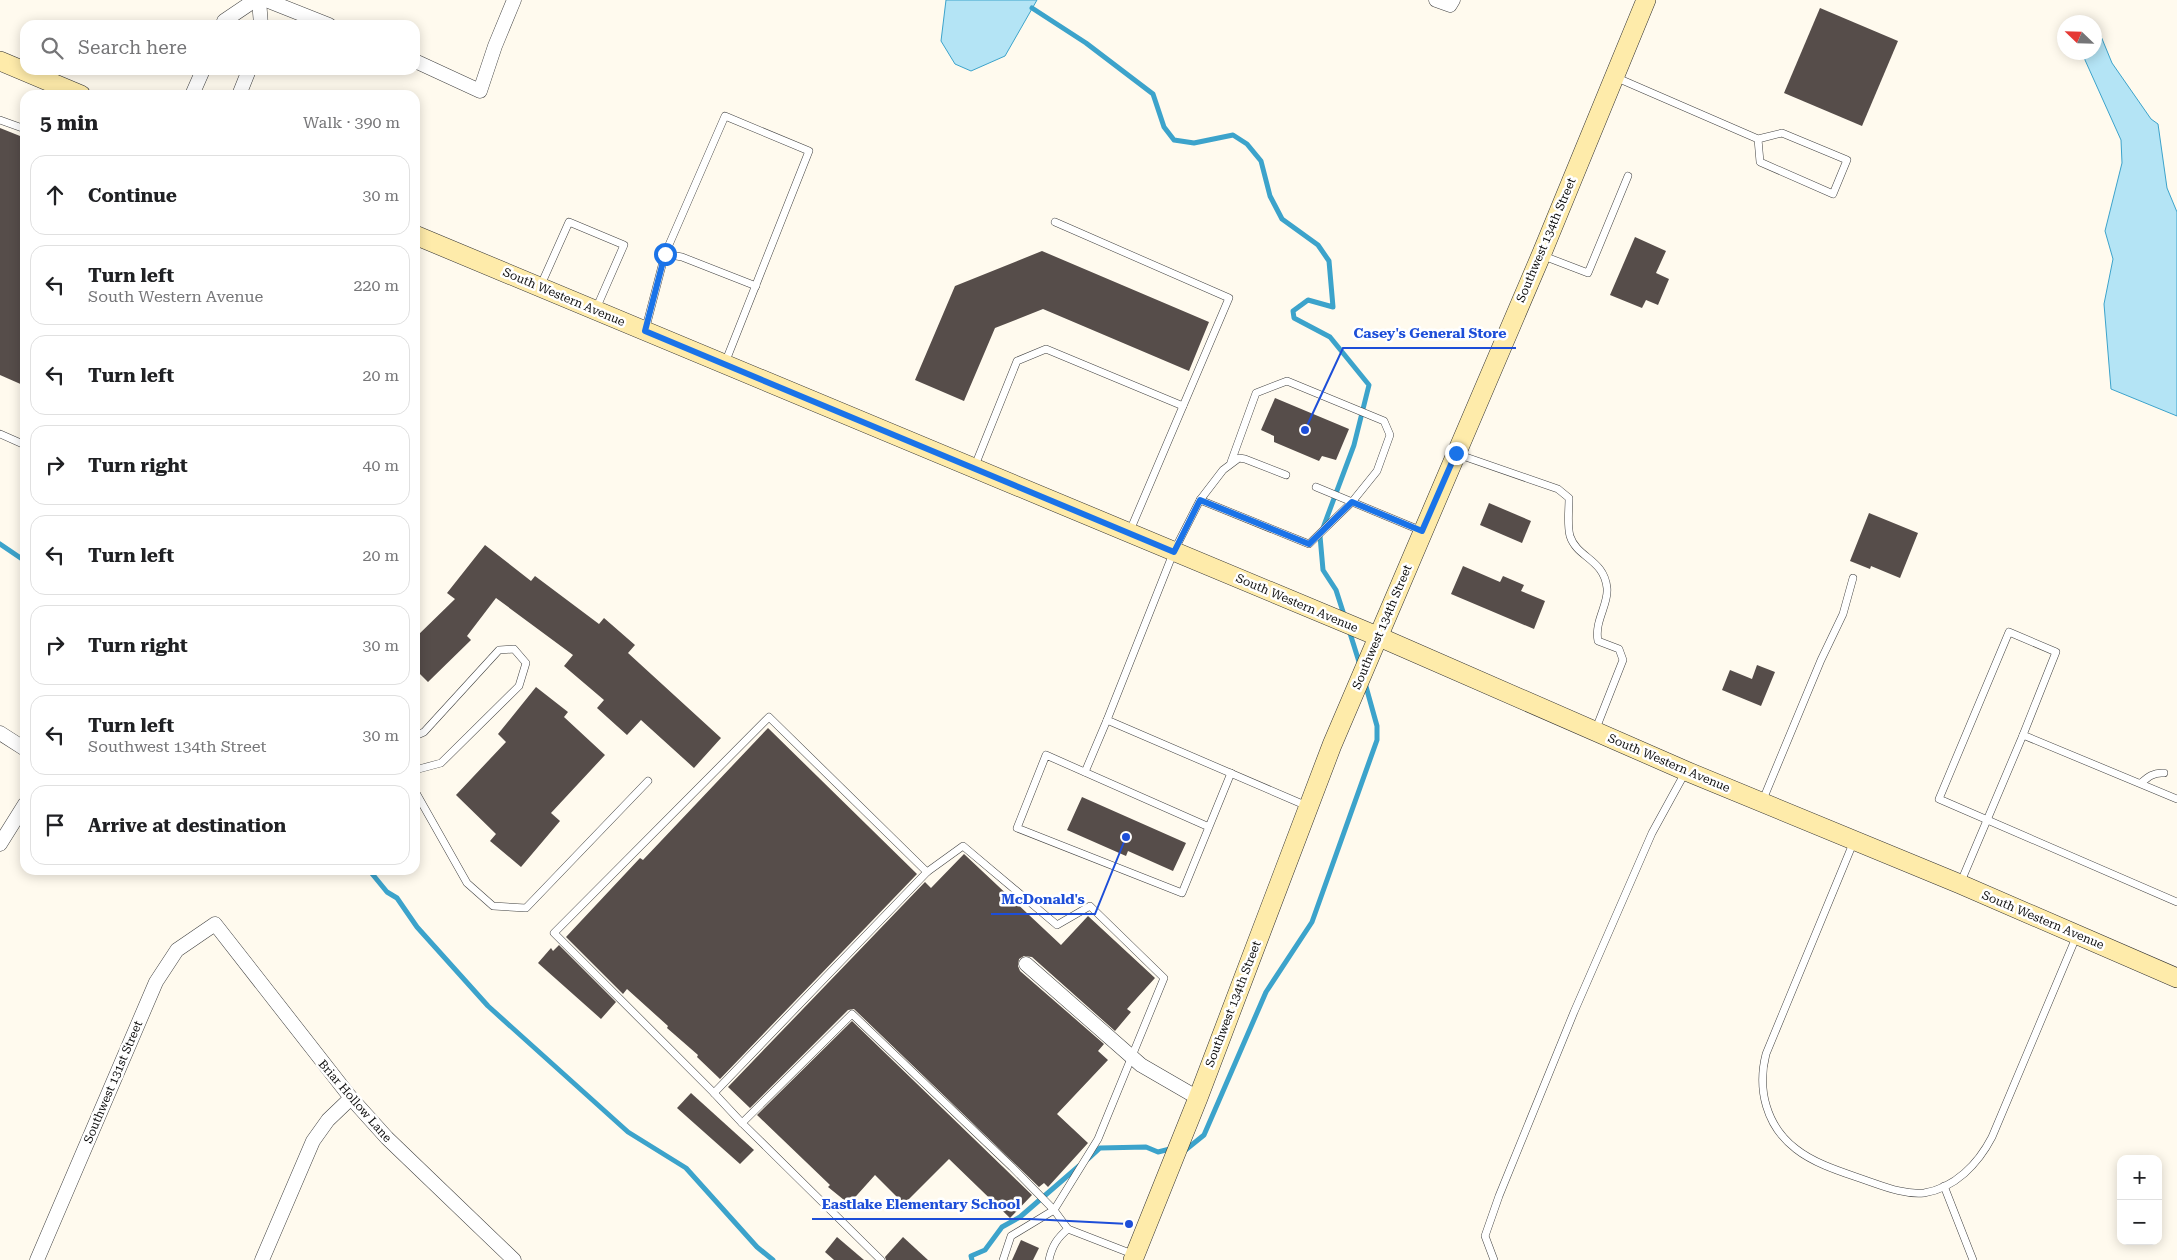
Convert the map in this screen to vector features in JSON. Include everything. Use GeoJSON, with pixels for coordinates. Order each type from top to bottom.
{"type":"FeatureCollection","features":[{"type":"Feature","properties":{"kind":"main road","name":"Southwest 134th Street"},"geometry":{"type":"LineString","coordinates":[[1134,1258],[1198,1098],[1307,806],[1377,636],[1541,255],[1646,0]]}},
{"type":"Feature","properties":{"kind":"main road"},"geometry":{"type":"LineString","coordinates":[[0,61],[20,69]]}},
{"type":"Feature","properties":{"kind":"main road"},"geometry":{"type":"LineString","coordinates":[[33,75],[69,90]]}},
{"type":"Feature","properties":{"kind":"main road","name":"South Western Avenue"},"geometry":{"type":"LineString","coordinates":[[420,237],[1377,636],[1686,771],[1960,884],[2177,978]]}},
{"type":"Feature","properties":{"kind":"street"},"geometry":{"type":"LineString","coordinates":[[225,20],[255,0]]}},
{"type":"Feature","properties":{"kind":"street"},"geometry":{"type":"LineString","coordinates":[[259,0],[261,20]]}},
{"type":"Feature","properties":{"kind":"street"},"geometry":{"type":"LineString","coordinates":[[266,0],[316,20]]}},
{"type":"Feature","properties":{"kind":"street"},"geometry":{"type":"LineString","coordinates":[[420,63],[480,92],[494,46],[514,0]]}},
{"type":"Feature","properties":{"kind":"street"},"geometry":{"type":"LineString","coordinates":[[1436,0],[1451,2]]}},
{"type":"Feature","properties":{"kind":"street"},"geometry":{"type":"LineString","coordinates":[[194,90],[201,75]]}},
{"type":"Feature","properties":{"kind":"street"},"geometry":{"type":"LineString","coordinates":[[241,90],[247,75]]}},
{"type":"Feature","properties":{"kind":"street"},"geometry":{"type":"LineString","coordinates":[[0,733],[20,746]]}},
{"type":"Feature","properties":{"kind":"street"},"geometry":{"type":"LineString","coordinates":[[0,844],[20,812]]}},
{"type":"Feature","properties":{"kind":"street","name":"Briar Hollow Lane"},"geometry":{"type":"LineString","coordinates":[[215,924],[351,1098],[386,1138],[511,1259]]}},
{"type":"Feature","properties":{"kind":"street","name":"Southwest 131st Street"},"geometry":{"type":"LineString","coordinates":[[37,1260],[156,982],[177,950],[215,924]]}},
{"type":"Feature","properties":{"kind":"street"},"geometry":{"type":"LineString","coordinates":[[1026,964],[1141,1065],[1198,1098]]}},
{"type":"Feature","properties":{"kind":"street"},"geometry":{"type":"LineString","coordinates":[[262,1260],[313,1141],[328,1120],[351,1098]]}},
{"type":"Feature","properties":{"kind":"lane"},"geometry":{"type":"LineString","coordinates":[[1614,77],[1758,139],[1782,133],[1847,160],[1833,194],[1760,162],[1758,139]]}},
{"type":"Feature","properties":{"kind":"lane"},"geometry":{"type":"LineString","coordinates":[[645,331],[665,254],[725,116],[810,151],[725,364]]}},
{"type":"Feature","properties":{"kind":"lane"},"geometry":{"type":"LineString","coordinates":[[0,120],[20,128]]}},
{"type":"Feature","properties":{"kind":"lane"},"geometry":{"type":"LineString","coordinates":[[1541,255],[1588,273],[1628,176]]}},
{"type":"Feature","properties":{"kind":"lane"},"geometry":{"type":"LineString","coordinates":[[540,287],[569,222],[624,244],[595,311]]}},
{"type":"Feature","properties":{"kind":"lane"},"geometry":{"type":"LineString","coordinates":[[1055,222],[1229,298],[1129,533]]}},
{"type":"Feature","properties":{"kind":"lane"},"geometry":{"type":"LineString","coordinates":[[665,254],[682,257],[756,286]]}},
{"type":"Feature","properties":{"kind":"lane"},"geometry":{"type":"LineString","coordinates":[[974,468],[1017,361],[1046,349],[1183,406]]}},
{"type":"Feature","properties":{"kind":"lane"},"geometry":{"type":"LineString","coordinates":[[1200,500],[1309,544],[1352,502],[1377,471],[1390,435],[1384,422],[1287,381],[1256,393],[1231,462]]}},
{"type":"Feature","properties":{"kind":"lane"},"geometry":{"type":"LineString","coordinates":[[0,434],[20,443]]}},
{"type":"Feature","properties":{"kind":"lane"},"geometry":{"type":"LineString","coordinates":[[1456,453],[1558,489],[1569,498],[1570,537],[1578,548],[1601,568],[1608,590],[1596,631],[1598,641],[1619,649],[1623,660],[1595,731]]}},
{"type":"Feature","properties":{"kind":"lane"},"geometry":{"type":"LineString","coordinates":[[1085,772],[1174,552],[1200,500],[1210,485],[1231,462],[1239,458],[1286,475]]}},
{"type":"Feature","properties":{"kind":"lane"},"geometry":{"type":"LineString","coordinates":[[1316,487],[1422,531]]}},
{"type":"Feature","properties":{"kind":"lane"},"geometry":{"type":"LineString","coordinates":[[1762,802],[1821,660],[1843,614],[1853,578]]}},
{"type":"Feature","properties":{"kind":"lane"},"geometry":{"type":"LineString","coordinates":[[1960,884],[1987,819],[2023,735],[2056,652],[2009,632],[1938,799],[1987,819],[2177,902]]}},
{"type":"Feature","properties":{"kind":"lane"},"geometry":{"type":"LineString","coordinates":[[420,734],[424,732],[499,650],[514,649],[526,663],[519,686],[441,763],[420,769]]}},
{"type":"Feature","properties":{"kind":"lane"},"geometry":{"type":"LineString","coordinates":[[881,1260],[554,933],[769,717],[928,872]]}},
{"type":"Feature","properties":{"kind":"lane"},"geometry":{"type":"LineString","coordinates":[[1107,720],[1307,806]]}},
{"type":"Feature","properties":{"kind":"lane"},"geometry":{"type":"LineString","coordinates":[[2023,735],[2177,799]]}},
{"type":"Feature","properties":{"kind":"lane"},"geometry":{"type":"LineString","coordinates":[[1209,827],[1046,755],[1017,828],[1182,893],[1209,827],[1231,773]]}},
{"type":"Feature","properties":{"kind":"lane"},"geometry":{"type":"LineString","coordinates":[[1494,1260],[1485,1236],[1499,1196],[1574,1012],[1652,833],[1686,771]]}},
{"type":"Feature","properties":{"kind":"lane"},"geometry":{"type":"LineString","coordinates":[[2141,783],[2151,775],[2158,772],[2164,773]]}},
{"type":"Feature","properties":{"kind":"lane"},"geometry":{"type":"LineString","coordinates":[[420,800],[467,883],[493,906],[526,908],[648,781]]}},
{"type":"Feature","properties":{"kind":"lane"},"geometry":{"type":"LineString","coordinates":[[1854,841],[1766,1054],[1762,1071],[1764,1099],[1775,1126],[1784,1138],[1796,1150],[1840,1172],[1911,1193],[1924,1192],[1944,1186],[1959,1178],[1980,1157],[1986,1148],[2077,935]]}},
{"type":"Feature","properties":{"kind":"lane"},"geometry":{"type":"LineString","coordinates":[[714,1093],[928,872],[963,846],[1057,925],[1090,906],[1164,978],[1098,1139],[1054,1210],[1011,1236],[1003,1260]]}},
{"type":"Feature","properties":{"kind":"lane"},"geometry":{"type":"LineString","coordinates":[[742,1123],[852,1014],[1054,1210],[1068,1229],[1134,1258]]}},
{"type":"Feature","properties":{"kind":"lane"},"geometry":{"type":"LineString","coordinates":[[1944,1186],[1973,1260]]}},
{"type":"Feature","properties":{"kind":"lane"},"geometry":{"type":"LineString","coordinates":[[1049,1260],[1057,1238],[1068,1229]]}},
{"type":"Feature","properties":{"kind":"water"},"geometry":{"type":"Polygon","coordinates":[[[946,0],[1037,0],[1005,56],[971,71],[955,64],[941,41],[946,0]]]}},
{"type":"Feature","properties":{"kind":"water"},"geometry":{"type":"Polygon","coordinates":[[[2102,39],[2112,63],[2151,119],[2158,124],[2167,188],[2177,212],[2177,416],[2111,389],[2104,304],[2113,259],[2105,231],[2122,163],[2121,140],[2085,60],[2102,60],[2102,39]]]}},
{"type":"Feature","properties":{"kind":"building"},"geometry":{"type":"Polygon","coordinates":[[[1820,8],[1898,41],[1862,126],[1784,93],[1820,8]]]}},
{"type":"Feature","properties":{"kind":"building"},"geometry":{"type":"Polygon","coordinates":[[[0,128],[20,136],[20,384],[0,375],[0,128]]]}},
{"type":"Feature","properties":{"kind":"building"},"geometry":{"type":"Polygon","coordinates":[[[1635,237],[1666,251],[1656,273],[1669,279],[1658,305],[1646,300],[1642,308],[1610,295],[1635,237]]]}},
{"type":"Feature","properties":{"kind":"building"},"geometry":{"type":"Polygon","coordinates":[[[1042,251],[1209,322],[1189,371],[1043,309],[995,328],[964,401],[915,380],[955,286],[1042,251]]]}},
{"type":"Feature","properties":{"kind":"building"},"geometry":{"type":"Polygon","coordinates":[[[1275,398],[1349,429],[1336,460],[1322,456],[1319,461],[1274,442],[1274,436],[1261,430],[1275,398]]]}},
{"type":"Feature","properties":{"kind":"building"},"geometry":{"type":"Polygon","coordinates":[[[1489,503],[1531,521],[1522,543],[1480,525],[1489,503]]]}},
{"type":"Feature","properties":{"kind":"building"},"geometry":{"type":"Polygon","coordinates":[[[1869,513],[1918,533],[1900,578],[1871,566],[1870,569],[1850,561],[1869,513]]]}},
{"type":"Feature","properties":{"kind":"building"},"geometry":{"type":"Polygon","coordinates":[[[485,545],[531,581],[535,576],[599,624],[604,618],[635,645],[628,653],[721,738],[694,768],[641,720],[627,735],[597,708],[604,700],[564,666],[573,655],[496,598],[467,636],[471,640],[428,682],[420,674],[420,633],[455,599],[447,593],[485,545]]]}},
{"type":"Feature","properties":{"kind":"building"},"geometry":{"type":"Polygon","coordinates":[[[1463,566],[1500,582],[1503,576],[1524,585],[1521,591],[1545,601],[1534,629],[1451,594],[1463,566]]]}},
{"type":"Feature","properties":{"kind":"building"},"geometry":{"type":"Polygon","coordinates":[[[1757,665],[1775,672],[1761,706],[1722,690],[1730,670],[1752,679],[1757,665]]]}},
{"type":"Feature","properties":{"kind":"building"},"geometry":{"type":"Polygon","coordinates":[[[536,687],[568,712],[564,717],[605,755],[551,813],[560,821],[521,867],[490,841],[496,834],[456,795],[506,742],[498,734],[536,687]]]}},
{"type":"Feature","properties":{"kind":"building"},"geometry":{"type":"Polygon","coordinates":[[[768,728],[917,874],[720,1079],[697,1057],[698,1055],[667,1028],[668,1026],[627,989],[623,994],[566,937],[640,858],[643,860],[768,728]]]}},
{"type":"Feature","properties":{"kind":"building"},"geometry":{"type":"Polygon","coordinates":[[[1082,797],[1186,843],[1173,871],[1128,851],[1126,856],[1067,830],[1082,797]]]}},
{"type":"Feature","properties":{"kind":"building"},"geometry":{"type":"Polygon","coordinates":[[[964,854],[1061,945],[1088,916],[1155,978],[1127,1009],[1131,1012],[1115,1031],[1032,957],[1024,956],[1019,959],[1018,966],[1020,971],[1104,1044],[1098,1051],[1108,1060],[1057,1114],[1088,1143],[1048,1187],[1044,1183],[1039,1187],[854,1009],[848,1010],[750,1108],[728,1087],[925,882],[931,888],[964,854]]]}},
{"type":"Feature","properties":{"kind":"building"},"geometry":{"type":"Polygon","coordinates":[[[559,945],[616,1002],[601,1019],[538,963],[551,948],[553,951],[559,945]]]}},
{"type":"Feature","properties":{"kind":"building"},"geometry":{"type":"Polygon","coordinates":[[[852,1021],[1032,1195],[1010,1218],[949,1159],[904,1204],[875,1175],[849,1204],[828,1187],[830,1185],[757,1115],[852,1021]]]}},
{"type":"Feature","properties":{"kind":"building"},"geometry":{"type":"Polygon","coordinates":[[[691,1093],[754,1150],[740,1164],[677,1108],[691,1093]]]}},
{"type":"Feature","properties":{"kind":"building"},"geometry":{"type":"Polygon","coordinates":[[[837,1237],[864,1260],[834,1260],[825,1252],[837,1237]]]}},
{"type":"Feature","properties":{"kind":"building"},"geometry":{"type":"Polygon","coordinates":[[[903,1237],[928,1260],[886,1260],[885,1257],[903,1237]]]}},
{"type":"Feature","properties":{"kind":"building"},"geometry":{"type":"Polygon","coordinates":[[[1021,1240],[1039,1248],[1033,1260],[1012,1260],[1021,1240]]]}},
{"type":"Feature","properties":{"kind":"waterway"},"geometry":{"type":"LineString","coordinates":[[1032,8],[1086,43],[1153,94],[1164,127],[1174,140],[1194,143],[1233,135],[1247,144],[1261,161],[1270,196],[1282,219],[1318,245],[1329,261],[1333,307],[1308,300],[1293,311],[1294,318],[1330,337],[1369,385],[1354,445],[1320,536],[1323,570],[1336,590],[1345,618]]}},
{"type":"Feature","properties":{"kind":"waterway"},"geometry":{"type":"LineString","coordinates":[[0,544],[20,558]]}},
{"type":"Feature","properties":{"kind":"waterway"},"geometry":{"type":"LineString","coordinates":[[1349,630],[1360,665]]}},
{"type":"Feature","properties":{"kind":"waterway"},"geometry":{"type":"LineString","coordinates":[[1183,1152],[1204,1135],[1266,992],[1312,922],[1377,740],[1377,726],[1365,683]]}},
{"type":"Feature","properties":{"kind":"waterway"},"geometry":{"type":"LineString","coordinates":[[373,875],[387,892],[397,898],[417,927],[488,1006],[628,1132],[686,1168],[757,1247],[773,1260]]}},
{"type":"Feature","properties":{"kind":"waterway"},"geometry":{"type":"LineString","coordinates":[[1088,1159],[1100,1148],[1146,1147],[1158,1152],[1174,1148]]}},
{"type":"Feature","properties":{"kind":"waterway"},"geometry":{"type":"LineString","coordinates":[[972,1260],[971,1256],[985,1250],[1002,1227],[1020,1217],[1079,1166]]}},
{"type":"Feature","properties":{"kind":"place","name":"Casey's General Store"},"geometry":{"type":"Point","coordinates":[1305,430]}},
{"type":"Feature","properties":{"kind":"place","name":"McDonald's"},"geometry":{"type":"Point","coordinates":[1126,837]}},
{"type":"Feature","properties":{"kind":"place","name":"Eastlake Elementary School"},"geometry":{"type":"Point","coordinates":[1129,1224]}},
{"type":"Feature","properties":{"kind":"route"},"geometry":{"type":"LineString","coordinates":[[665,254],[645,331],[1174,552],[1200,500],[1309,544],[1352,502],[1422,531],[1456,453]]}}]}
